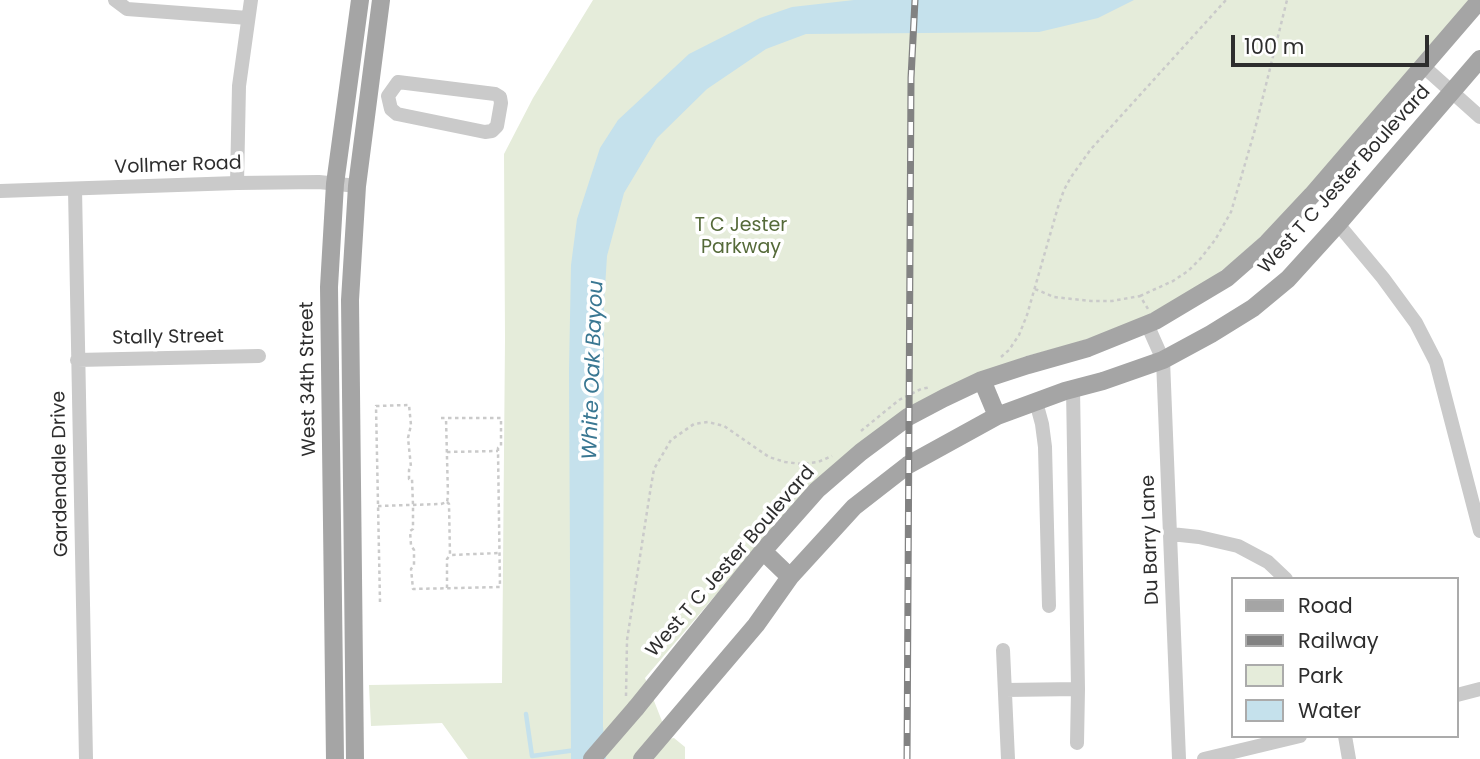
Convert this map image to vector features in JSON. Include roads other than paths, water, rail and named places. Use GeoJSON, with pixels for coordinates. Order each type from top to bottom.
{"type":"FeatureCollection","features":[{"type":"Feature","properties":{"kind":"main road","name":"West T C Jester Boulevard"},"geometry":{"type":"LineString","coordinates":[[592,759],[631,706],[817,490],[908,417],[944,398],[982,380],[1088,348],[1227,278],[1267,243],[1312,195],[1480,0]]}},
{"type":"Feature","properties":{"kind":"main road"},"geometry":{"type":"LineString","coordinates":[[355,759],[350,300],[357,186],[380,2],[360,1]]}},
{"type":"Feature","properties":{"kind":"main road","name":"West 34th Street"},"geometry":{"type":"LineString","coordinates":[[335,759],[329,287],[335,184],[360,1]]}},
{"type":"Feature","properties":{"kind":"main road","name":"West T C Jester Boulevard"},"geometry":{"type":"LineString","coordinates":[[642,759],[756,625],[790,577],[854,507],[908,465],[997,416],[1163,359],[1253,308],[1288,279],[1480,59]]}},
{"type":"Feature","properties":{"kind":"main road"},"geometry":{"type":"LineString","coordinates":[[982,380],[997,416]]}},
{"type":"Feature","properties":{"kind":"main road"},"geometry":{"type":"LineString","coordinates":[[763,551],[790,577]]}},
{"type":"Feature","properties":{"kind":"street"},"geometry":{"type":"LineString","coordinates":[[115,0],[127,9],[248,18]]}},
{"type":"Feature","properties":{"kind":"street"},"geometry":{"type":"LineString","coordinates":[[237,183],[239,86],[251,0]]}},
{"type":"Feature","properties":{"kind":"street"},"geometry":{"type":"LineString","coordinates":[[1423,65],[1480,117]]}},
{"type":"Feature","properties":{"kind":"street"},"geometry":{"type":"LineString","coordinates":[[398,82],[495,94],[500,97],[501,103],[497,126],[492,131],[485,132],[397,114],[391,109],[388,96],[398,82]]}},
{"type":"Feature","properties":{"kind":"street"},"geometry":{"type":"LineString","coordinates":[[368,93],[388,96]]}},
{"type":"Feature","properties":{"kind":"street","name":"Vollmer Road"},"geometry":{"type":"LineString","coordinates":[[0,191],[237,183],[319,182],[357,186]]}},
{"type":"Feature","properties":{"kind":"street","name":"Gardendale Drive"},"geometry":{"type":"LineString","coordinates":[[75,189],[86,759]]}},
{"type":"Feature","properties":{"kind":"street"},"geometry":{"type":"LineString","coordinates":[[1338,224],[1416,323],[1436,362],[1480,531]]}},
{"type":"Feature","properties":{"kind":"street","name":"Du Barry Lane"},"geometry":{"type":"LineString","coordinates":[[1149,319],[1163,359],[1179,759]]}},
{"type":"Feature","properties":{"kind":"street","name":"Stally Street"},"geometry":{"type":"LineString","coordinates":[[77,359],[259,356]]}},
{"type":"Feature","properties":{"kind":"street"},"geometry":{"type":"LineString","coordinates":[[1073,389],[1077,743]]}},
{"type":"Feature","properties":{"kind":"street"},"geometry":{"type":"LineString","coordinates":[[1036,402],[1045,447],[1049,606]]}},
{"type":"Feature","properties":{"kind":"street"},"geometry":{"type":"LineString","coordinates":[[1171,534],[1238,546],[1268,562],[1284,577]]}},
{"type":"Feature","properties":{"kind":"street"},"geometry":{"type":"LineString","coordinates":[[1003,649],[1008,759]]}},
{"type":"Feature","properties":{"kind":"street"},"geometry":{"type":"LineString","coordinates":[[1005,690],[1077,689]]}},
{"type":"Feature","properties":{"kind":"street"},"geometry":{"type":"LineString","coordinates":[[1459,694],[1480,689]]}},
{"type":"Feature","properties":{"kind":"street"},"geometry":{"type":"LineString","coordinates":[[1204,759],[1292,738]]}},
{"type":"Feature","properties":{"kind":"street"},"geometry":{"type":"LineString","coordinates":[[1345,738],[1349,759]]}},
{"type":"Feature","properties":{"kind":"water","name":"White Oak Bayou"},"geometry":{"type":"Polygon","coordinates":[[[854,0],[1134,0],[1098,18],[1039,32],[806,34],[766,49],[707,89],[657,138],[624,193],[607,256],[604,304],[603,726],[606,759],[571,759],[571,265],[577,219],[600,148],[618,120],[689,54],[760,18],[792,7],[854,0]]]}},
{"type":"Feature","properties":{"kind":"waterway"},"geometry":{"type":"LineString","coordinates":[[526,714],[532,756],[576,750]]}},
{"type":"Feature","properties":{"kind":"railway"},"geometry":{"type":"LineString","coordinates":[[907,759],[911,78],[915,0]]}},
{"type":"Feature","properties":{"kind":"park label","name":"T C Jester Parkway"},"geometry":{"type":"Point","coordinates":[741,237]}}]}
